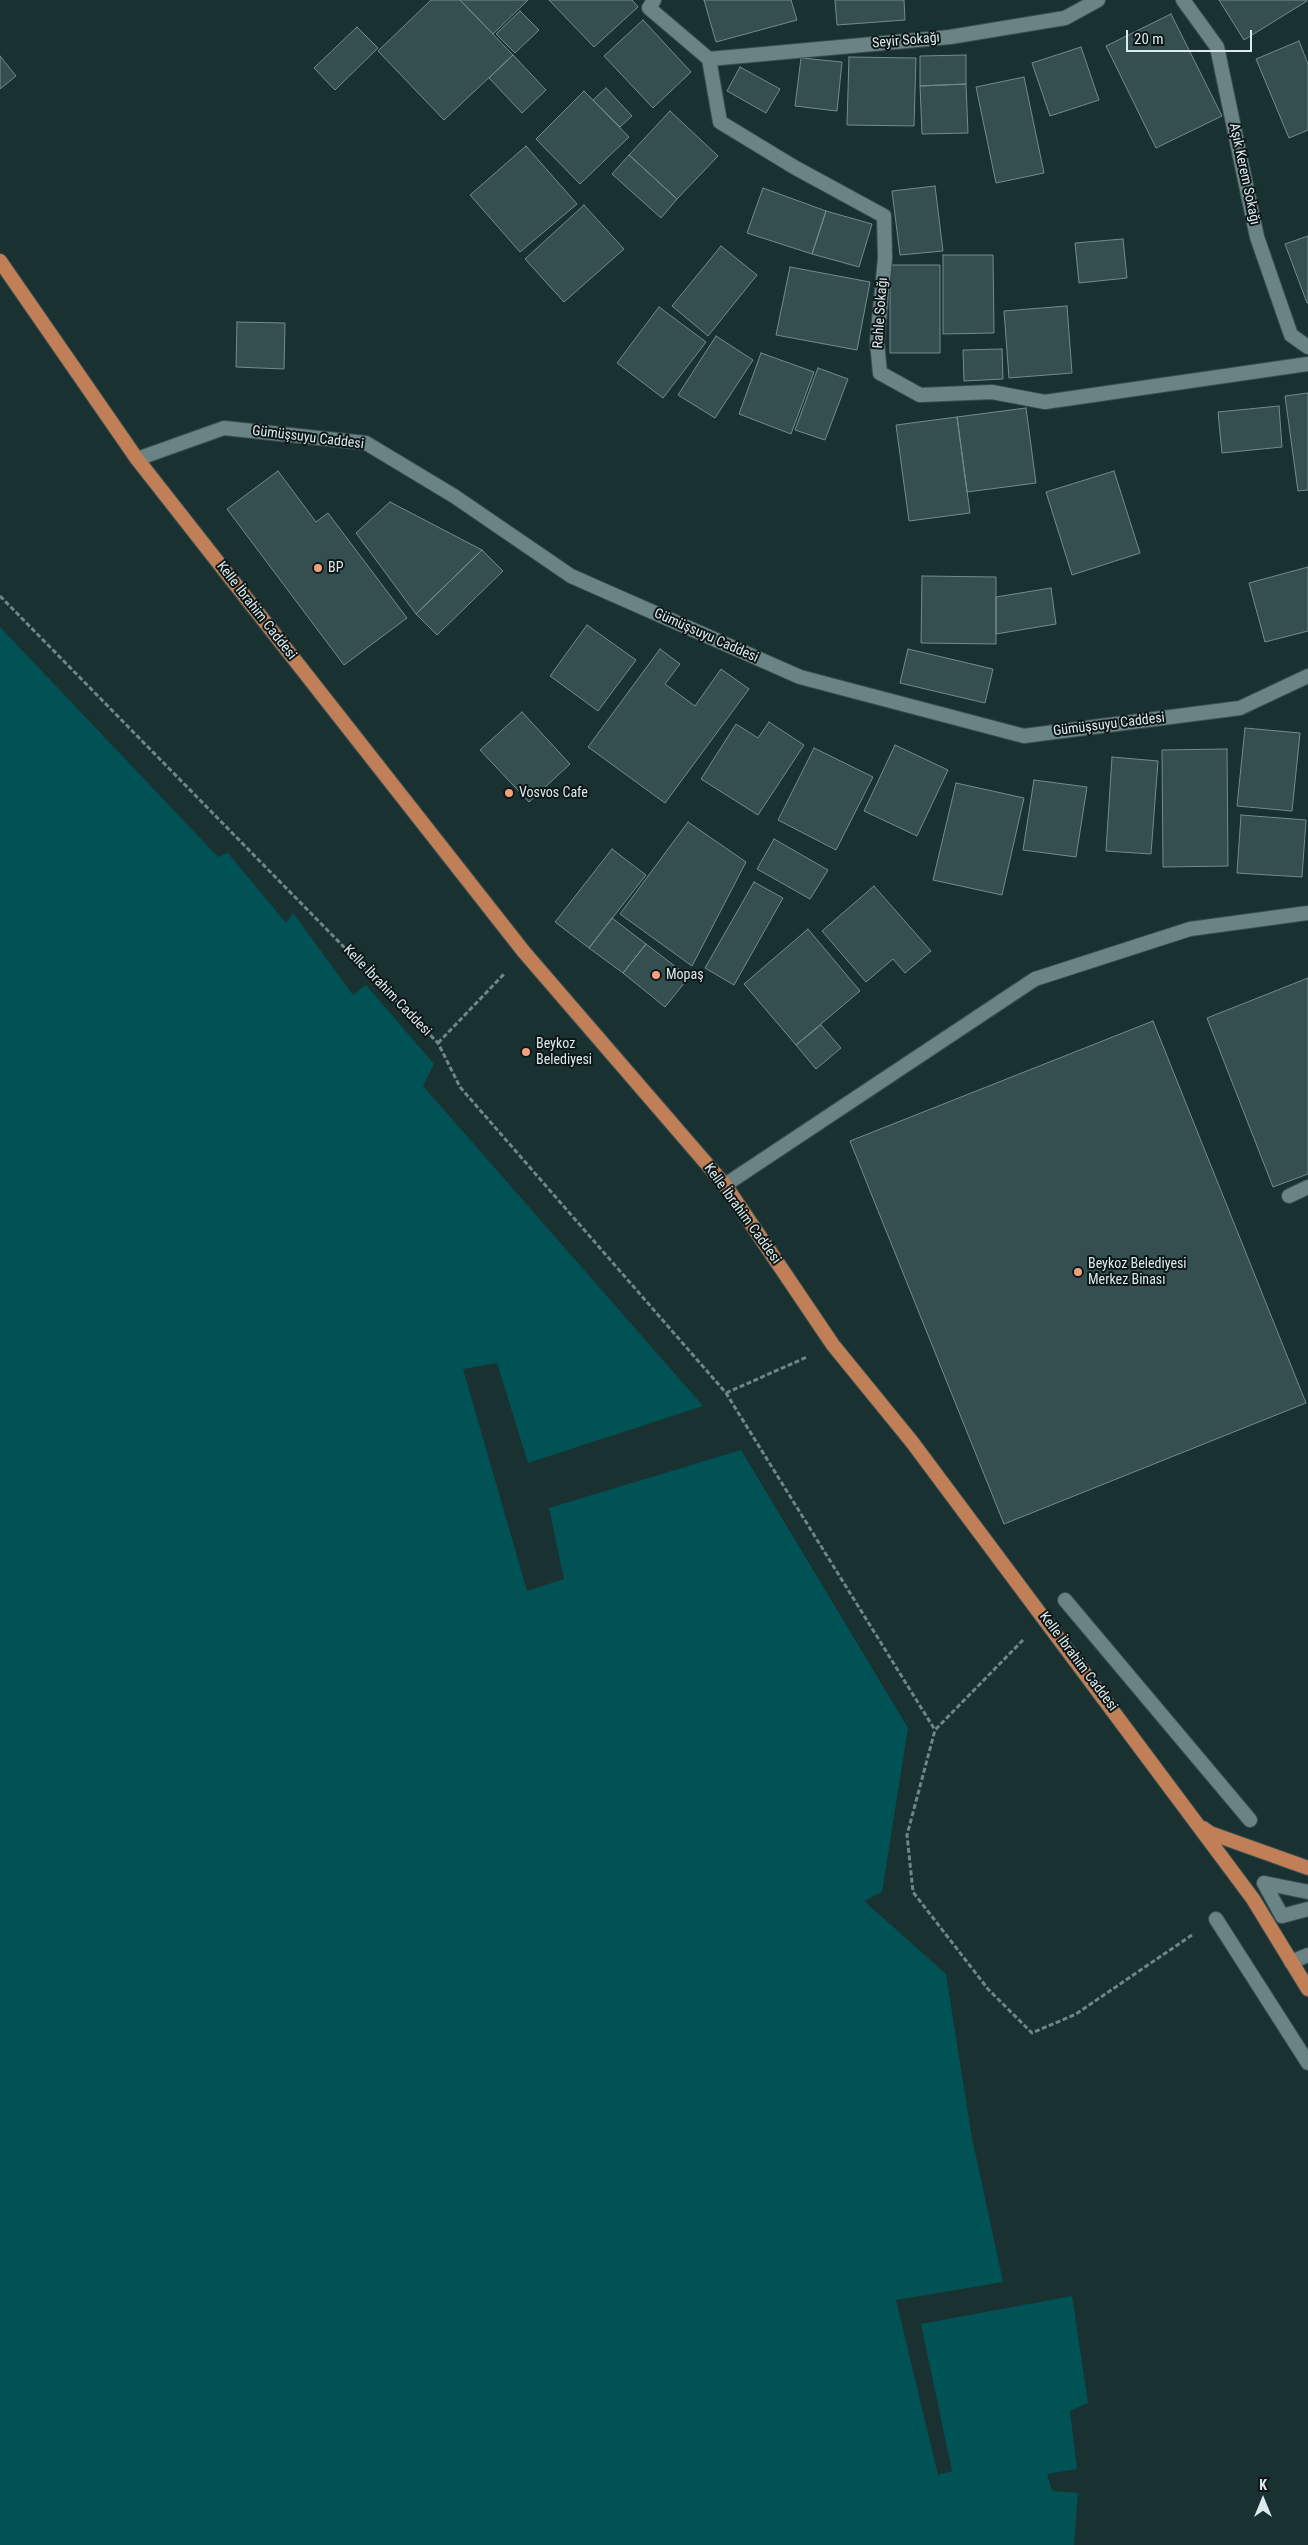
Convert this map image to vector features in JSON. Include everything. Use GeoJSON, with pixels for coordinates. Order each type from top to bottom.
{"type":"FeatureCollection","features":[{"type":"Feature","properties":{"kind":"main road","name":"Kelle İbrahim Caddesi"},"geometry":{"type":"LineString","coordinates":[[0,261],[137,459],[524,952],[725,1185],[833,1345],[912,1442],[1253,1899],[1308,1990]]}},
{"type":"Feature","properties":{"kind":"main road"},"geometry":{"type":"LineString","coordinates":[[1198,1824],[1210,1833],[1308,1868]]}},
{"type":"Feature","properties":{"kind":"street"},"geometry":{"type":"LineString","coordinates":[[654,0],[650,8],[709,59]]}},
{"type":"Feature","properties":{"kind":"street","name":"Seyir Sokağı"},"geometry":{"type":"LineString","coordinates":[[709,59],[950,37],[1064,18],[1098,0]]}},
{"type":"Feature","properties":{"kind":"street","name":"Aşık Kerem Sokağı"},"geometry":{"type":"LineString","coordinates":[[1183,0],[1217,47],[1257,236],[1291,335],[1308,346]]}},
{"type":"Feature","properties":{"kind":"street","name":"Rahle Sokağı"},"geometry":{"type":"LineString","coordinates":[[709,59],[720,122],[794,167],[884,216],[885,258],[877,342],[880,373],[920,394],[992,392],[1046,402],[1308,364]]}},
{"type":"Feature","properties":{"kind":"street","name":"Gümüşsuyu Caddesi"},"geometry":{"type":"LineString","coordinates":[[137,459],[224,428],[366,443],[454,496],[571,576],[800,677],[1024,736],[1240,708],[1308,676]]}},
{"type":"Feature","properties":{"kind":"street"},"geometry":{"type":"LineString","coordinates":[[725,1185],[1035,979],[1190,929],[1308,913]]}},
{"type":"Feature","properties":{"kind":"street"},"geometry":{"type":"LineString","coordinates":[[1289,1196],[1308,1187]]}},
{"type":"Feature","properties":{"kind":"street","name":"Kelle İbrahim Caddesi"},"geometry":{"type":"LineString","coordinates":[[1065,1600],[1250,1820]]}},
{"type":"Feature","properties":{"kind":"street"},"geometry":{"type":"LineString","coordinates":[[1307,1893],[1264,1883],[1282,1916],[1308,1909]]}},
{"type":"Feature","properties":{"kind":"street"},"geometry":{"type":"LineString","coordinates":[[1216,1919],[1308,2063]]}},
{"type":"Feature","properties":{"kind":"street"},"geometry":{"type":"LineString","coordinates":[[1291,1962],[1308,1955]]}},
{"type":"Feature","properties":{"kind":"path","name":"Kelle İbrahim Caddesi"},"geometry":{"type":"LineString","coordinates":[[0,596],[438,1043],[460,1087],[726,1393],[935,1730]]}},
{"type":"Feature","properties":{"kind":"path","name":"Kelle İbrahim Caddesi"},"geometry":{"type":"LineString","coordinates":[[438,1043],[524,952]]}},
{"type":"Feature","properties":{"kind":"path"},"geometry":{"type":"LineString","coordinates":[[726,1393],[833,1345]]}},
{"type":"Feature","properties":{"kind":"path"},"geometry":{"type":"LineString","coordinates":[[1044,1617],[935,1730],[907,1835],[913,1892],[988,1989],[1032,2033],[1076,2014],[1216,1919]]}},
{"type":"Feature","properties":{"kind":"water"},"geometry":{"type":"Polygon","coordinates":[[[0,627],[218,857],[228,853],[286,923],[293,913],[353,995],[366,985],[434,1064],[423,1086],[703,1406],[528,1463],[497,1363],[463,1369],[527,1591],[564,1579],[549,1508],[741,1450],[908,1728],[882,1892],[864,1901],[946,1974],[971,2133],[1003,2282],[896,2300],[938,2475],[952,2471],[921,2324],[1072,2296],[1088,2403],[1070,2411],[1077,2469],[1047,2474],[1052,2491],[1078,2493],[1074,2545],[0,2545],[0,627]]]}},
{"type":"Feature","properties":{"kind":"building"},"geometry":{"type":"Polygon","coordinates":[[[431,0],[460,0],[513,55],[444,120],[378,51],[431,0]]]}},
{"type":"Feature","properties":{"kind":"building"},"geometry":{"type":"Polygon","coordinates":[[[460,0],[528,0],[493,34],[460,0]]]}},
{"type":"Feature","properties":{"kind":"building"},"geometry":{"type":"Polygon","coordinates":[[[549,0],[632,0],[638,7],[594,47],[549,0]]]}},
{"type":"Feature","properties":{"kind":"building"},"geometry":{"type":"Polygon","coordinates":[[[704,0],[791,0],[797,20],[716,42],[704,0]]]}},
{"type":"Feature","properties":{"kind":"building"},"geometry":{"type":"Polygon","coordinates":[[[835,0],[904,0],[905,20],[837,25],[835,0]]]}},
{"type":"Feature","properties":{"kind":"building"},"geometry":{"type":"Polygon","coordinates":[[[1219,0],[1306,0],[1307,1],[1244,40],[1219,0]]]}},
{"type":"Feature","properties":{"kind":"building"},"geometry":{"type":"Polygon","coordinates":[[[520,11],[539,30],[515,53],[496,34],[520,11]]]}},
{"type":"Feature","properties":{"kind":"building"},"geometry":{"type":"Polygon","coordinates":[[[1171,14],[1222,116],[1156,148],[1106,46],[1171,14]]]}},
{"type":"Feature","properties":{"kind":"building"},"geometry":{"type":"Polygon","coordinates":[[[643,20],[691,72],[653,108],[604,56],[643,20]]]}},
{"type":"Feature","properties":{"kind":"building"},"geometry":{"type":"Polygon","coordinates":[[[357,27],[378,48],[335,90],[314,68],[357,27]]]}},
{"type":"Feature","properties":{"kind":"building"},"geometry":{"type":"Polygon","coordinates":[[[1299,41],[1308,64],[1308,130],[1289,138],[1256,59],[1299,41]]]}},
{"type":"Feature","properties":{"kind":"building"},"geometry":{"type":"Polygon","coordinates":[[[1081,47],[1099,100],[1050,116],[1032,63],[1081,47]]]}},
{"type":"Feature","properties":{"kind":"building"},"geometry":{"type":"Polygon","coordinates":[[[513,55],[546,90],[522,113],[489,78],[513,55]]]}},
{"type":"Feature","properties":{"kind":"building"},"geometry":{"type":"Polygon","coordinates":[[[966,55],[966,84],[920,86],[920,56],[966,55]]]}},
{"type":"Feature","properties":{"kind":"building"},"geometry":{"type":"Polygon","coordinates":[[[0,56],[16,76],[0,89],[0,56]]]}},
{"type":"Feature","properties":{"kind":"building"},"geometry":{"type":"Polygon","coordinates":[[[849,57],[916,58],[914,126],[847,125],[849,57]]]}},
{"type":"Feature","properties":{"kind":"building"},"geometry":{"type":"Polygon","coordinates":[[[801,58],[842,62],[837,111],[795,106],[801,58]]]}},
{"type":"Feature","properties":{"kind":"building"},"geometry":{"type":"Polygon","coordinates":[[[740,67],[780,89],[766,113],[727,91],[740,67]]]}},
{"type":"Feature","properties":{"kind":"building"},"geometry":{"type":"Polygon","coordinates":[[[1024,77],[1044,173],[996,183],[976,87],[1024,77]]]}},
{"type":"Feature","properties":{"kind":"building"},"geometry":{"type":"Polygon","coordinates":[[[966,84],[968,133],[922,134],[920,86],[966,84]]]}},
{"type":"Feature","properties":{"kind":"building"},"geometry":{"type":"Polygon","coordinates":[[[606,88],[632,116],[620,127],[593,100],[606,88]]]}},
{"type":"Feature","properties":{"kind":"building"},"geometry":{"type":"Polygon","coordinates":[[[584,91],[629,137],[580,184],[536,139],[584,91]]]}},
{"type":"Feature","properties":{"kind":"building"},"geometry":{"type":"Polygon","coordinates":[[[670,111],[718,156],[677,199],[629,155],[670,111]]]}},
{"type":"Feature","properties":{"kind":"building"},"geometry":{"type":"Polygon","coordinates":[[[526,146],[577,204],[520,252],[470,195],[526,146]]]}},
{"type":"Feature","properties":{"kind":"building"},"geometry":{"type":"Polygon","coordinates":[[[629,155],[677,199],[661,218],[612,174],[629,155]]]}},
{"type":"Feature","properties":{"kind":"building"},"geometry":{"type":"Polygon","coordinates":[[[935,186],[943,251],[900,255],[892,191],[935,186]]]}},
{"type":"Feature","properties":{"kind":"building"},"geometry":{"type":"Polygon","coordinates":[[[763,188],[826,211],[812,254],[747,233],[763,188]]]}},
{"type":"Feature","properties":{"kind":"building"},"geometry":{"type":"Polygon","coordinates":[[[584,205],[624,249],[564,302],[525,259],[584,205]]]}},
{"type":"Feature","properties":{"kind":"building"},"geometry":{"type":"Polygon","coordinates":[[[826,211],[872,224],[859,267],[812,254],[826,211]]]}},
{"type":"Feature","properties":{"kind":"building"},"geometry":{"type":"Polygon","coordinates":[[[1308,236],[1308,303],[1307,303],[1285,244],[1308,236]]]}},
{"type":"Feature","properties":{"kind":"building"},"geometry":{"type":"Polygon","coordinates":[[[1123,239],[1127,278],[1079,283],[1075,243],[1123,239]]]}},
{"type":"Feature","properties":{"kind":"building"},"geometry":{"type":"Polygon","coordinates":[[[721,246],[757,275],[708,336],[672,306],[721,246]]]}},
{"type":"Feature","properties":{"kind":"building"},"geometry":{"type":"Polygon","coordinates":[[[943,255],[993,255],[994,333],[943,334],[943,255]]]}},
{"type":"Feature","properties":{"kind":"building"},"geometry":{"type":"Polygon","coordinates":[[[890,265],[940,265],[940,353],[890,353],[890,265]]]}},
{"type":"Feature","properties":{"kind":"building"},"geometry":{"type":"Polygon","coordinates":[[[790,267],[870,282],[857,350],[776,335],[790,267]]]}},
{"type":"Feature","properties":{"kind":"building"},"geometry":{"type":"Polygon","coordinates":[[[1067,306],[1072,373],[1009,378],[1004,311],[1067,306]]]}},
{"type":"Feature","properties":{"kind":"building"},"geometry":{"type":"Polygon","coordinates":[[[659,307],[706,342],[663,398],[617,363],[659,307]]]}},
{"type":"Feature","properties":{"kind":"building"},"geometry":{"type":"Polygon","coordinates":[[[237,322],[285,323],[284,369],[236,367],[237,322]]]}},
{"type":"Feature","properties":{"kind":"building"},"geometry":{"type":"Polygon","coordinates":[[[716,336],[753,360],[715,418],[678,395],[716,336]]]}},
{"type":"Feature","properties":{"kind":"building"},"geometry":{"type":"Polygon","coordinates":[[[1002,349],[1003,379],[964,381],[963,350],[1002,349]]]}},
{"type":"Feature","properties":{"kind":"building"},"geometry":{"type":"Polygon","coordinates":[[[761,353],[814,372],[791,434],[739,414],[761,353]]]}},
{"type":"Feature","properties":{"kind":"building"},"geometry":{"type":"Polygon","coordinates":[[[818,368],[848,379],[825,440],[795,430],[818,368]]]}},
{"type":"Feature","properties":{"kind":"building"},"geometry":{"type":"Polygon","coordinates":[[[1308,393],[1308,490],[1298,491],[1285,396],[1308,393]]]}},
{"type":"Feature","properties":{"kind":"building"},"geometry":{"type":"Polygon","coordinates":[[[1279,406],[1282,447],[1222,453],[1218,412],[1279,406]]]}},
{"type":"Feature","properties":{"kind":"building"},"geometry":{"type":"Polygon","coordinates":[[[1026,408],[1036,483],[967,492],[957,417],[1026,408]]]}},
{"type":"Feature","properties":{"kind":"building"},"geometry":{"type":"Polygon","coordinates":[[[957,417],[970,513],[909,521],[896,425],[957,417]]]}},
{"type":"Feature","properties":{"kind":"building"},"geometry":{"type":"Polygon","coordinates":[[[278,471],[316,522],[328,513],[407,618],[344,665],[227,509],[278,471]]]}},
{"type":"Feature","properties":{"kind":"building"},"geometry":{"type":"Polygon","coordinates":[[[1114,471],[1140,553],[1072,575],[1046,492],[1114,471]]]}},
{"type":"Feature","properties":{"kind":"building"},"geometry":{"type":"Polygon","coordinates":[[[390,502],[482,550],[416,614],[356,533],[390,502]]]}},
{"type":"Feature","properties":{"kind":"building"},"geometry":{"type":"Polygon","coordinates":[[[482,550],[503,571],[437,635],[416,614],[482,550]]]}},
{"type":"Feature","properties":{"kind":"building"},"geometry":{"type":"Polygon","coordinates":[[[1308,567],[1308,631],[1265,642],[1249,583],[1308,567]]]}},
{"type":"Feature","properties":{"kind":"building"},"geometry":{"type":"Polygon","coordinates":[[[922,576],[996,577],[996,644],[921,643],[922,576]]]}},
{"type":"Feature","properties":{"kind":"building"},"geometry":{"type":"Polygon","coordinates":[[[1051,588],[1056,624],[996,634],[996,597],[1051,588]]]}},
{"type":"Feature","properties":{"kind":"building"},"geometry":{"type":"Polygon","coordinates":[[[587,625],[636,660],[598,711],[550,676],[587,625]]]}},
{"type":"Feature","properties":{"kind":"building"},"geometry":{"type":"Polygon","coordinates":[[[660,649],[680,664],[665,684],[695,706],[721,669],[749,689],[665,803],[588,747],[660,649]]]}},
{"type":"Feature","properties":{"kind":"building"},"geometry":{"type":"Polygon","coordinates":[[[908,649],[993,669],[985,703],[900,683],[908,649]]]}},
{"type":"Feature","properties":{"kind":"building"},"geometry":{"type":"Polygon","coordinates":[[[522,712],[570,764],[529,802],[480,750],[522,712]]]}},
{"type":"Feature","properties":{"kind":"building"},"geometry":{"type":"Polygon","coordinates":[[[769,722],[804,745],[758,815],[701,779],[736,724],[758,738],[769,722]]]}},
{"type":"Feature","properties":{"kind":"building"},"geometry":{"type":"Polygon","coordinates":[[[1245,728],[1300,733],[1292,811],[1237,806],[1245,728]]]}},
{"type":"Feature","properties":{"kind":"building"},"geometry":{"type":"Polygon","coordinates":[[[895,745],[948,770],[917,836],[864,811],[895,745]]]}},
{"type":"Feature","properties":{"kind":"building"},"geometry":{"type":"Polygon","coordinates":[[[814,748],[873,777],[836,850],[778,820],[814,748]]]}},
{"type":"Feature","properties":{"kind":"building"},"geometry":{"type":"Polygon","coordinates":[[[1227,749],[1228,866],[1163,867],[1162,750],[1227,749]]]}},
{"type":"Feature","properties":{"kind":"building"},"geometry":{"type":"Polygon","coordinates":[[[1112,757],[1158,761],[1151,854],[1106,851],[1112,757]]]}},
{"type":"Feature","properties":{"kind":"building"},"geometry":{"type":"Polygon","coordinates":[[[1034,780],[1087,787],[1076,857],[1023,850],[1034,780]]]}},
{"type":"Feature","properties":{"kind":"building"},"geometry":{"type":"Polygon","coordinates":[[[956,783],[1024,798],[1002,895],[933,880],[956,783]]]}},
{"type":"Feature","properties":{"kind":"building"},"geometry":{"type":"Polygon","coordinates":[[[1241,815],[1306,820],[1302,877],[1237,873],[1241,815]]]}},
{"type":"Feature","properties":{"kind":"building"},"geometry":{"type":"Polygon","coordinates":[[[688,822],[746,862],[692,966],[620,914],[688,822]]]}},
{"type":"Feature","properties":{"kind":"building"},"geometry":{"type":"Polygon","coordinates":[[[774,839],[828,870],[810,899],[757,869],[774,839]]]}},
{"type":"Feature","properties":{"kind":"building"},"geometry":{"type":"Polygon","coordinates":[[[612,849],[646,875],[589,948],[555,922],[612,849]]]}},
{"type":"Feature","properties":{"kind":"building"},"geometry":{"type":"Polygon","coordinates":[[[754,882],[783,898],[734,985],[705,968],[754,882]]]}},
{"type":"Feature","properties":{"kind":"building"},"geometry":{"type":"Polygon","coordinates":[[[874,886],[931,951],[905,973],[893,959],[866,982],[822,931],[874,886]]]}},
{"type":"Feature","properties":{"kind":"building"},"geometry":{"type":"Polygon","coordinates":[[[612,918],[646,944],[623,973],[589,948],[612,918]]]}},
{"type":"Feature","properties":{"kind":"building"},"geometry":{"type":"Polygon","coordinates":[[[808,929],[860,991],[796,1045],[744,984],[808,929]]]}},
{"type":"Feature","properties":{"kind":"building","name":"Mopaş"},"geometry":{"type":"Polygon","coordinates":[[[646,944],[689,977],[665,1007],[623,973],[646,944]]]}},
{"type":"Feature","properties":{"kind":"building"},"geometry":{"type":"Polygon","coordinates":[[[1308,978],[1308,1174],[1273,1187],[1207,1018],[1308,978]]]}},
{"type":"Feature","properties":{"kind":"building","name":"Beykoz Belediyesi Merkez Binası"},"geometry":{"type":"Polygon","coordinates":[[[1153,1021],[1306,1403],[1004,1524],[850,1141],[1153,1021]]]}},
{"type":"Feature","properties":{"kind":"building"},"geometry":{"type":"Polygon","coordinates":[[[821,1025],[841,1048],[816,1069],[796,1045],[821,1025]]]}},
{"type":"Feature","properties":{"kind":"place","name":"BP"},"geometry":{"type":"Point","coordinates":[318,568]}},
{"type":"Feature","properties":{"kind":"place","name":"Vosvos Cafe"},"geometry":{"type":"Point","coordinates":[509,793]}},
{"type":"Feature","properties":{"kind":"place","name":"Mopaş"},"geometry":{"type":"Point","coordinates":[656,975]}},
{"type":"Feature","properties":{"kind":"place","name":"Beykoz Belediyesi"},"geometry":{"type":"Point","coordinates":[526,1052]}},
{"type":"Feature","properties":{"kind":"place","name":"Beykoz Belediyesi Merkez Binası"},"geometry":{"type":"Point","coordinates":[1078,1272]}}]}
